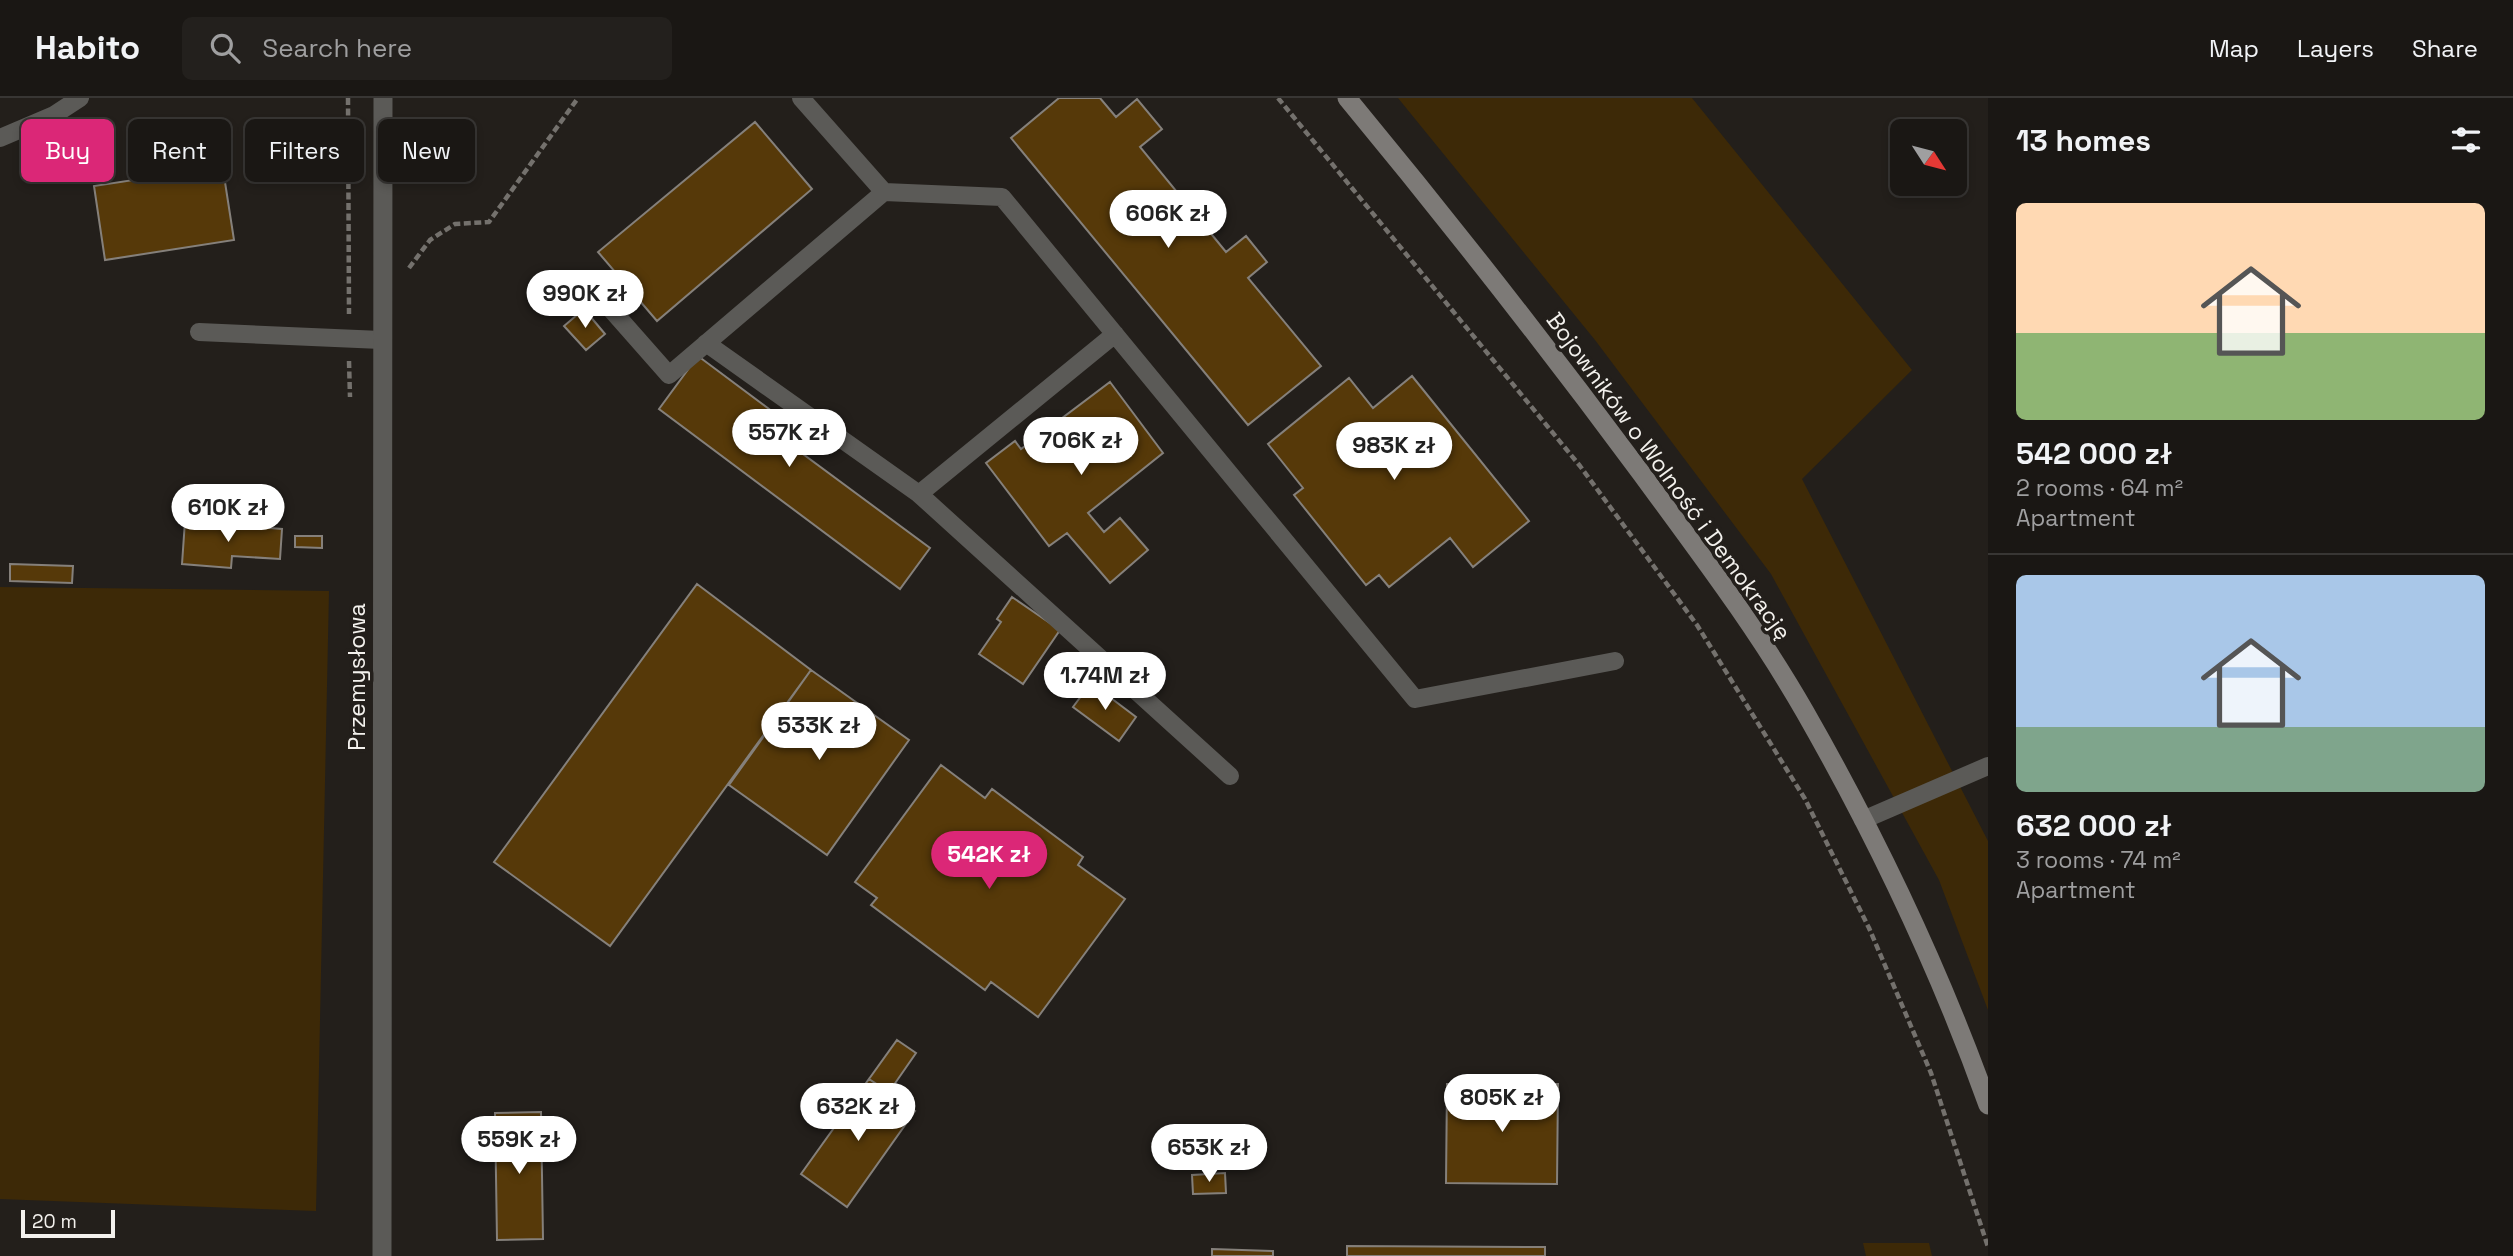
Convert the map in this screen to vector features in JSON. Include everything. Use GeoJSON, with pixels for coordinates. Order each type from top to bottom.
{"type":"FeatureCollection","features":[{"type":"Feature","properties":{"kind":"main road","name":"Bojowników o Wolność i Demokrację"},"geometry":{"type":"LineString","coordinates":[[1347,98],[1502,288],[1728,592],[1804,709],[1912,915],[1962,1033],[1988,1105]]}},
{"type":"Feature","properties":{"kind":"street","name":"Przemysłowa"},"geometry":{"type":"LineString","coordinates":[[382,1256],[383,98]]}},
{"type":"Feature","properties":{"kind":"lane"},"geometry":{"type":"LineString","coordinates":[[0,138],[54,115],[80,98]]}},
{"type":"Feature","properties":{"kind":"lane"},"geometry":{"type":"LineString","coordinates":[[801,98],[884,192]]}},
{"type":"Feature","properties":{"kind":"lane"},"geometry":{"type":"LineString","coordinates":[[587,282],[669,375],[884,192],[1002,197],[1415,699],[1615,661]]}},
{"type":"Feature","properties":{"kind":"lane"},"geometry":{"type":"LineString","coordinates":[[200,332],[381,340]]}},
{"type":"Feature","properties":{"kind":"lane"},"geometry":{"type":"LineString","coordinates":[[919,494],[1115,334]]}},
{"type":"Feature","properties":{"kind":"lane"},"geometry":{"type":"LineString","coordinates":[[706,343],[919,494],[1230,776]]}},
{"type":"Feature","properties":{"kind":"lane"},"geometry":{"type":"LineString","coordinates":[[1863,820],[1988,766]]}},
{"type":"Feature","properties":{"kind":"path"},"geometry":{"type":"LineString","coordinates":[[348,98],[350,397]]}},
{"type":"Feature","properties":{"kind":"path"},"geometry":{"type":"LineString","coordinates":[[407,273],[411,263],[430,240],[455,224],[489,222],[578,98]]}},
{"type":"Feature","properties":{"kind":"path"},"geometry":{"type":"LineString","coordinates":[[1279,98],[1580,466],[1697,625],[1798,787],[1869,928],[1931,1073],[1988,1247]]}},
{"type":"Feature","properties":{"kind":"shaded area"},"geometry":{"type":"Polygon","coordinates":[[[1398,98],[1692,98],[1912,370],[1802,479],[1988,841],[1988,1010],[1939,880],[1771,574],[1595,340],[1398,98]]]}},
{"type":"Feature","properties":{"kind":"shaded area"},"geometry":{"type":"Polygon","coordinates":[[[0,587],[329,591],[316,1211],[0,1199],[0,587]]]}},
{"type":"Feature","properties":{"kind":"shaded area"},"geometry":{"type":"Polygon","coordinates":[[[1863,1243],[1929,1243],[1932,1256],[1866,1256],[1863,1243]]]}},
{"type":"Feature","properties":{"kind":"building"},"geometry":{"type":"Polygon","coordinates":[[[1059,98],[1100,98],[1116,117],[1137,99],[1162,129],[1140,147],[1226,252],[1246,236],[1267,262],[1248,278],[1321,366],[1248,425],[1011,138],[1059,98]]]}},
{"type":"Feature","properties":{"kind":"building"},"geometry":{"type":"Polygon","coordinates":[[[755,122],[812,189],[657,321],[598,252],[755,122]]]}},
{"type":"Feature","properties":{"kind":"building"},"geometry":{"type":"Polygon","coordinates":[[[128,181],[225,182],[234,240],[105,260],[94,186],[128,181]]]}},
{"type":"Feature","properties":{"kind":"building"},"geometry":{"type":"Polygon","coordinates":[[[584,309],[605,334],[586,350],[564,326],[584,309]]]}},
{"type":"Feature","properties":{"kind":"building"},"geometry":{"type":"Polygon","coordinates":[[[698,356],[813,442],[803,454],[930,548],[900,589],[659,409],[698,356]]]}},
{"type":"Feature","properties":{"kind":"building"},"geometry":{"type":"Polygon","coordinates":[[[1412,376],[1529,521],[1473,567],[1450,538],[1389,587],[1379,575],[1366,585],[1294,495],[1303,488],[1268,444],[1349,378],[1373,408],[1412,376]]]}},
{"type":"Feature","properties":{"kind":"building"},"geometry":{"type":"Polygon","coordinates":[[[1110,382],[1163,453],[1088,513],[1104,532],[1120,518],[1148,550],[1110,583],[1067,533],[1049,546],[986,463],[1015,441],[1021,449],[1110,382]]]}},
{"type":"Feature","properties":{"kind":"building"},"geometry":{"type":"Polygon","coordinates":[[[185,521],[282,529],[280,559],[232,556],[231,568],[182,564],[185,521]]]}},
{"type":"Feature","properties":{"kind":"building"},"geometry":{"type":"Polygon","coordinates":[[[295,536],[322,536],[322,548],[295,547],[295,536]]]}},
{"type":"Feature","properties":{"kind":"building"},"geometry":{"type":"Polygon","coordinates":[[[10,564],[73,566],[72,583],[10,581],[10,564]]]}},
{"type":"Feature","properties":{"kind":"building"},"geometry":{"type":"Polygon","coordinates":[[[697,584],[811,670],[610,946],[494,862],[697,584]]]}},
{"type":"Feature","properties":{"kind":"building"},"geometry":{"type":"Polygon","coordinates":[[[1012,597],[1060,630],[1023,684],[979,654],[1001,622],[997,619],[1012,597]]]}},
{"type":"Feature","properties":{"kind":"building"},"geometry":{"type":"Polygon","coordinates":[[[811,670],[909,740],[827,855],[729,785],[811,670]]]}},
{"type":"Feature","properties":{"kind":"building"},"geometry":{"type":"Polygon","coordinates":[[[1091,683],[1136,717],[1119,741],[1073,707],[1091,683]]]}},
{"type":"Feature","properties":{"kind":"building"},"geometry":{"type":"Polygon","coordinates":[[[941,765],[985,798],[992,789],[1083,857],[1078,865],[1125,899],[1038,1017],[991,982],[985,990],[871,905],[877,898],[855,882],[941,765]]]}},
{"type":"Feature","properties":{"kind":"building"},"geometry":{"type":"Polygon","coordinates":[[[897,1040],[916,1053],[889,1092],[869,1079],[897,1040]]]}},
{"type":"Feature","properties":{"kind":"building"},"geometry":{"type":"Polygon","coordinates":[[[869,1079],[915,1111],[847,1207],[801,1174],[869,1079]]]}},
{"type":"Feature","properties":{"kind":"building"},"geometry":{"type":"Polygon","coordinates":[[[1447,1084],[1558,1084],[1557,1184],[1446,1183],[1447,1084]]]}},
{"type":"Feature","properties":{"kind":"building"},"geometry":{"type":"Polygon","coordinates":[[[541,1112],[543,1239],[497,1240],[495,1113],[541,1112]]]}},
{"type":"Feature","properties":{"kind":"building"},"geometry":{"type":"Polygon","coordinates":[[[1225,1173],[1226,1193],[1193,1194],[1192,1175],[1225,1173]]]}},
{"type":"Feature","properties":{"kind":"building"},"geometry":{"type":"Polygon","coordinates":[[[1347,1246],[1545,1247],[1545,1256],[1347,1256],[1347,1246]]]}},
{"type":"Feature","properties":{"kind":"building"},"geometry":{"type":"Polygon","coordinates":[[[1212,1249],[1273,1251],[1273,1256],[1212,1256],[1212,1249]]]}}]}
